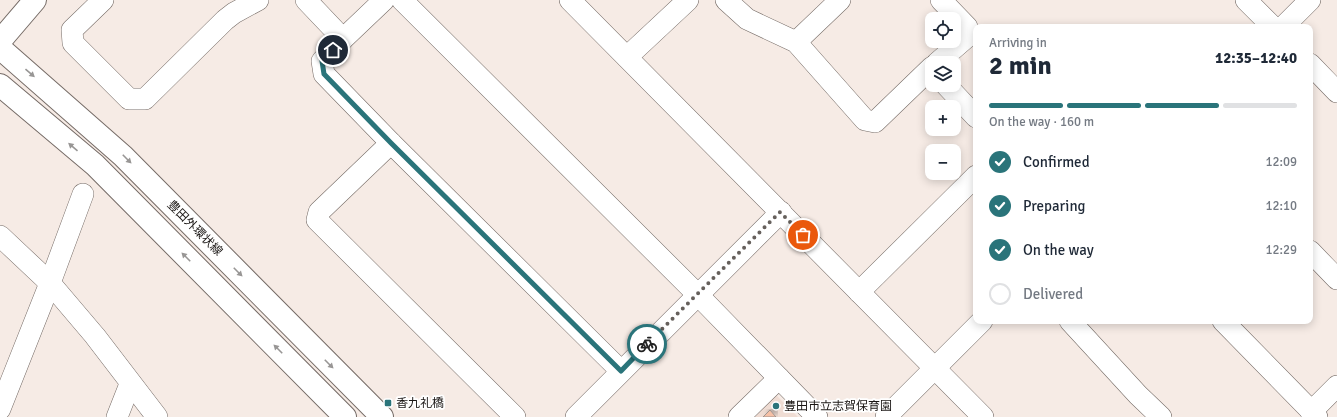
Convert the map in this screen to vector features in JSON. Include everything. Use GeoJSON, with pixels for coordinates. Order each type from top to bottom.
{"type":"FeatureCollection","features":[{"type":"Feature","properties":{"kind":"street"},"geometry":{"type":"LineString","coordinates":[[0,41],[35,0]]}},
{"type":"Feature","properties":{"kind":"street"},"geometry":{"type":"LineString","coordinates":[[103,0],[72,30],[73,43],[129,99],[146,99],[225,20],[234,13],[258,0]]}},
{"type":"Feature","properties":{"kind":"street"},"geometry":{"type":"LineString","coordinates":[[306,0],[343,39]]}},
{"type":"Feature","properties":{"kind":"street"},"geometry":{"type":"LineString","coordinates":[[384,0],[322,61],[324,74],[391,143],[621,371]]}},
{"type":"Feature","properties":{"kind":"street"},"geometry":{"type":"LineString","coordinates":[[402,0],[698,294],[817,417]]}},
{"type":"Feature","properties":{"kind":"street"},"geometry":{"type":"LineString","coordinates":[[570,0],[983,417]]}},
{"type":"Feature","properties":{"kind":"street"},"geometry":{"type":"LineString","coordinates":[[627,57],[688,0]]}},
{"type":"Feature","properties":{"kind":"street"},"geometry":{"type":"LineString","coordinates":[[726,0],[747,19],[796,42],[864,120],[875,122],[925,75]]}},
{"type":"Feature","properties":{"kind":"street"},"geometry":{"type":"LineString","coordinates":[[796,42],[840,0]]}},
{"type":"Feature","properties":{"kind":"street"},"geometry":{"type":"LineString","coordinates":[[941,0],[968,27],[969,33],[945,56]]}},
{"type":"Feature","properties":{"kind":"street"},"geometry":{"type":"LineString","coordinates":[[1246,0],[1270,24]]}},
{"type":"Feature","properties":{"kind":"street"},"geometry":{"type":"LineString","coordinates":[[1286,24],[1310,0]]}},
{"type":"Feature","properties":{"kind":"street","name":"豊田外環状線"},"geometry":{"type":"LineString","coordinates":[[0,48],[123,156],[382,417]]}},
{"type":"Feature","properties":{"kind":"street"},"geometry":{"type":"LineString","coordinates":[[1313,67],[1337,92]]}},
{"type":"Feature","properties":{"kind":"street"},"geometry":{"type":"LineString","coordinates":[[0,85],[94,165],[345,417]]}},
{"type":"Feature","properties":{"kind":"street"},"geometry":{"type":"LineString","coordinates":[[953,92],[973,114]]}},
{"type":"Feature","properties":{"kind":"street"},"geometry":{"type":"LineString","coordinates":[[391,143],[318,212],[317,220],[515,417]]}},
{"type":"Feature","properties":{"kind":"street"},"geometry":{"type":"LineString","coordinates":[[859,292],[973,179]]}},
{"type":"Feature","properties":{"kind":"street"},"geometry":{"type":"LineString","coordinates":[[0,409],[50,283],[83,194]]}},
{"type":"Feature","properties":{"kind":"street"},"geometry":{"type":"LineString","coordinates":[[576,417],[780,212]]}},
{"type":"Feature","properties":{"kind":"street"},"geometry":{"type":"LineString","coordinates":[[0,236],[50,283],[95,336],[130,384],[157,417]]}},
{"type":"Feature","properties":{"kind":"street"},"geometry":{"type":"LineString","coordinates":[[1313,254],[1337,279]]}},
{"type":"Feature","properties":{"kind":"street"},"geometry":{"type":"LineString","coordinates":[[886,417],[979,324]]}},
{"type":"Feature","properties":{"kind":"street"},"geometry":{"type":"LineString","coordinates":[[1073,324],[1160,417]]}},
{"type":"Feature","properties":{"kind":"street"},"geometry":{"type":"LineString","coordinates":[[1226,324],[1314,414],[1337,386]]}},
{"type":"Feature","properties":{"kind":"street"},"geometry":{"type":"LineString","coordinates":[[738,417],[779,378]]}},
{"type":"Feature","properties":{"kind":"street"},"geometry":{"type":"LineString","coordinates":[[117,417],[130,384]]}},
{"type":"Feature","properties":{"kind":"shaded area","name":"豊田市立志賀保育園"},"geometry":{"type":"Polygon","coordinates":[[[776,395],[798,417],[753,417],[776,395]]]}},
{"type":"Feature","properties":{"kind":"building"},"geometry":{"type":"Polygon","coordinates":[[[770,410],[776,417],[763,417],[770,410]]]}},
{"type":"Feature","properties":{"kind":"way so far"},"geometry":{"type":"LineString","coordinates":[[647,344],[780,212],[803,235]]}},
{"type":"Feature","properties":{"kind":"place","name":"香九礼橋"},"geometry":{"type":"Point","coordinates":[388,403]}},
{"type":"Feature","properties":{"kind":"place","name":"豊田市立志賀保育園"},"geometry":{"type":"Point","coordinates":[776,406]}},
{"type":"Feature","properties":{"kind":"route"},"geometry":{"type":"LineString","coordinates":[[333,50],[322,61],[324,74],[391,143],[621,371],[647,344]]}}]}
